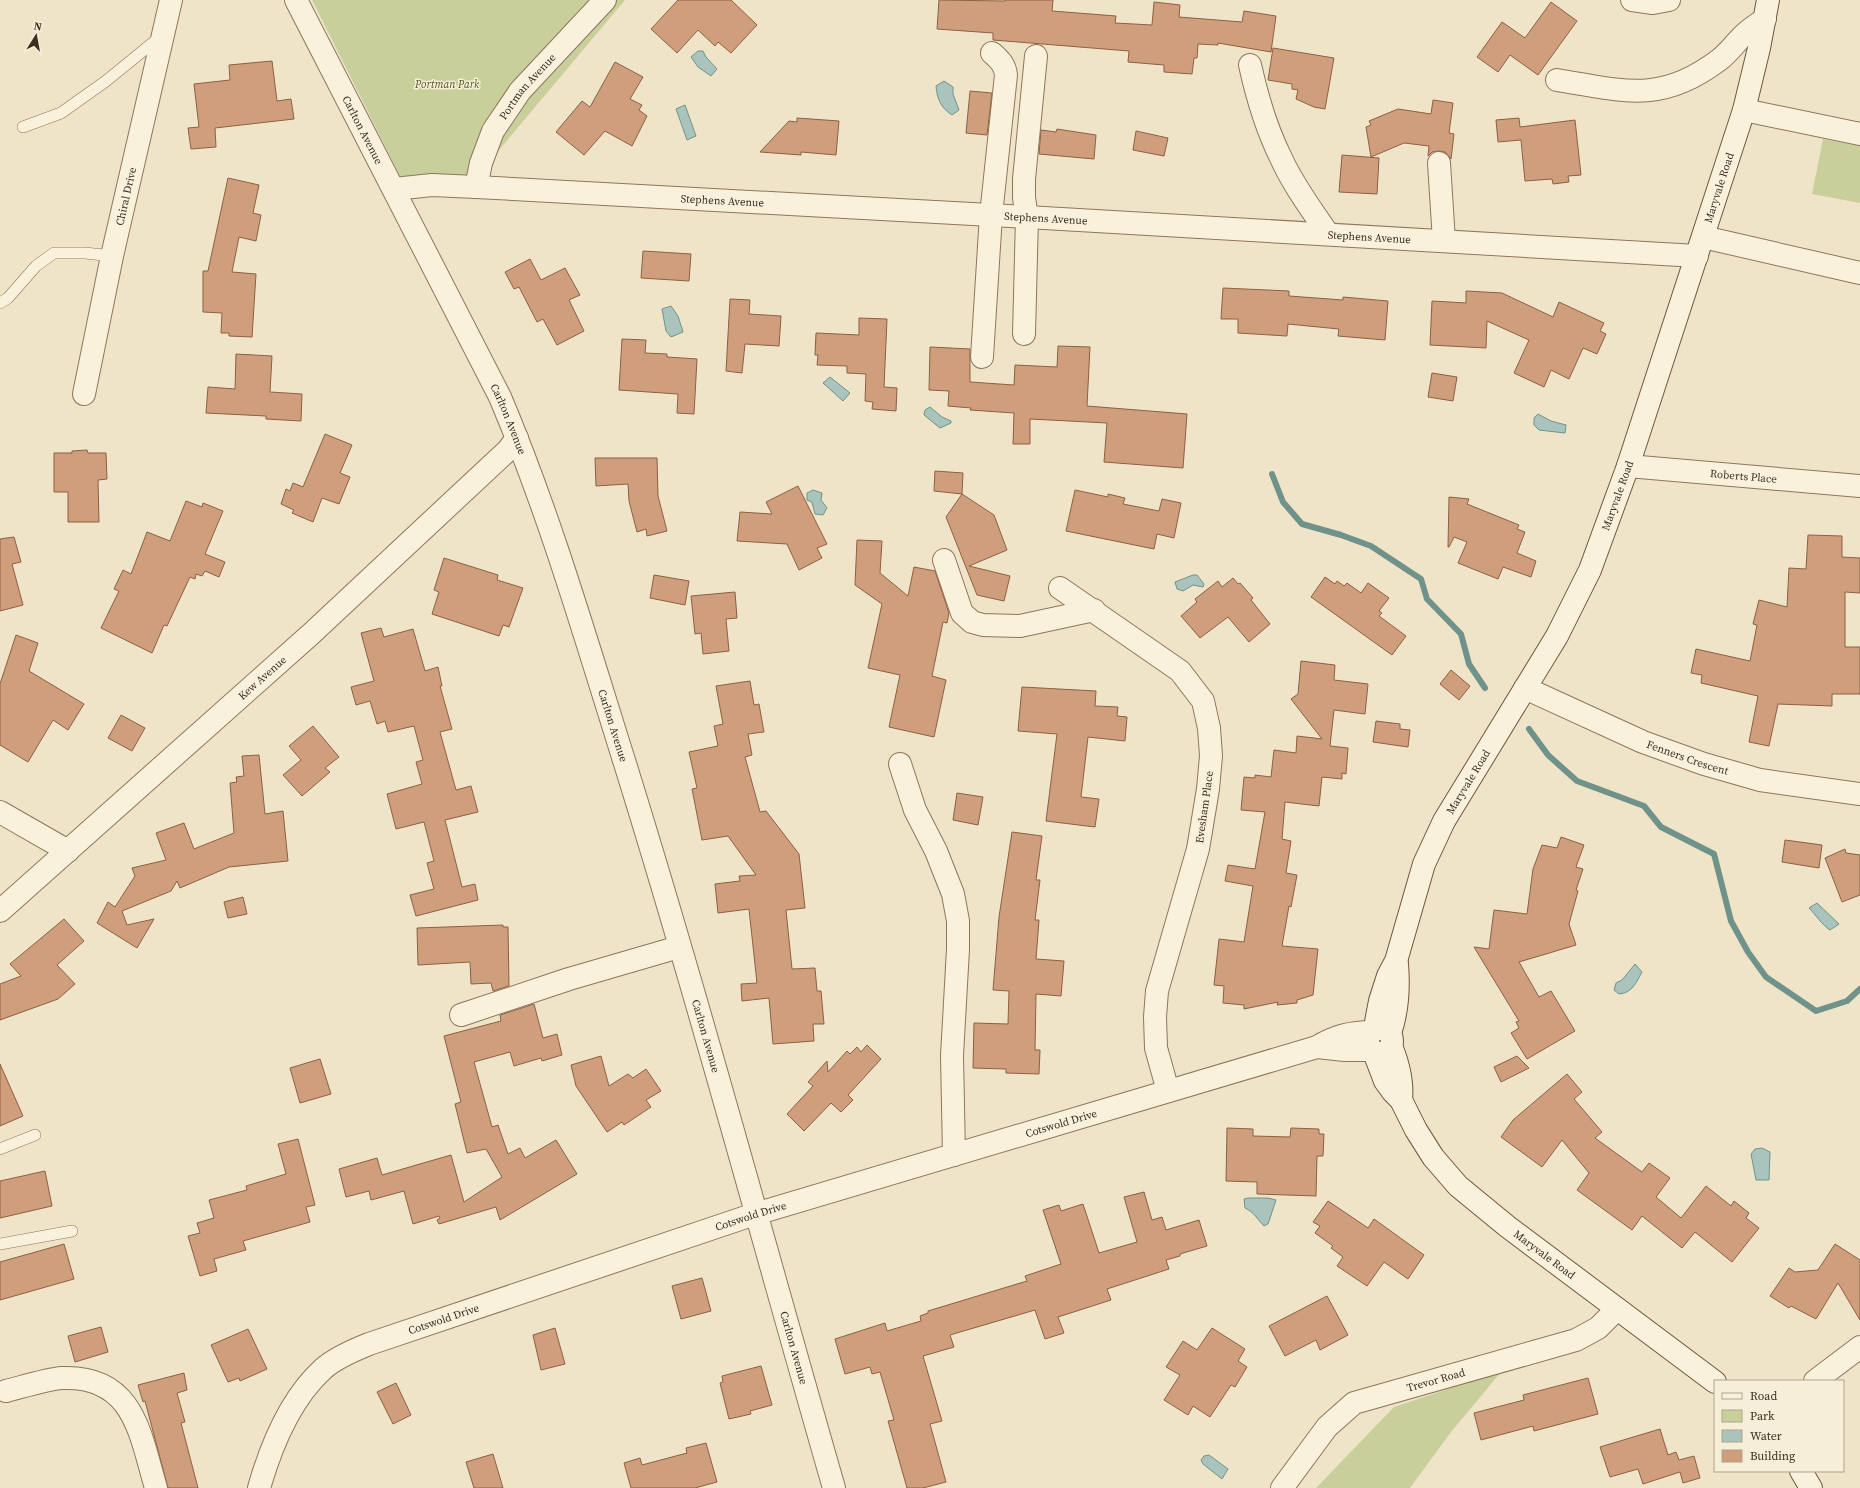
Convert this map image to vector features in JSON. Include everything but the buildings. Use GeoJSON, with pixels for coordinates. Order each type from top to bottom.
{"type":"FeatureCollection","features":[{"type":"Feature","properties":{"kind":"street","name":"Chiral Drive"},"geometry":{"type":"LineString","coordinates":[[84,394],[112,256],[171,0]]}},
{"type":"Feature","properties":{"kind":"street","name":"Carlton Avenue"},"geometry":{"type":"LineString","coordinates":[[296,0],[500,397],[555,540],[654,856],[834,1488]]}},
{"type":"Feature","properties":{"kind":"street","name":"Portman Avenue"},"geometry":{"type":"LineString","coordinates":[[476,187],[481,163],[493,131],[520,91],[605,0]]}},
{"type":"Feature","properties":{"kind":"street"},"geometry":{"type":"LineString","coordinates":[[1632,0],[1653,3],[1669,0]]}},
{"type":"Feature","properties":{"kind":"street"},"geometry":{"type":"LineString","coordinates":[[1557,80],[1618,91],[1648,91],[1665,87],[1698,75],[1721,58],[1747,32],[1766,9]]}},
{"type":"Feature","properties":{"kind":"street","name":"Maryvale Road"},"geometry":{"type":"LineString","coordinates":[[1714,1381],[1508,1228],[1458,1186],[1433,1157],[1416,1130],[1401,1100],[1402,1090],[1399,1070],[1379,1040],[1398,1001],[1396,961],[1424,864],[1441,828],[1556,636],[1590,570],[1628,466],[1744,110],[1766,9]]}},
{"type":"Feature","properties":{"kind":"street"},"geometry":{"type":"LineString","coordinates":[[982,357],[991,215],[1006,75],[1005,68],[1001,60],[992,53]]}},
{"type":"Feature","properties":{"kind":"street"},"geometry":{"type":"LineString","coordinates":[[1024,334],[1027,217],[1024,198],[1024,179],[1036,56]]}},
{"type":"Feature","properties":{"kind":"street"},"geometry":{"type":"LineString","coordinates":[[1250,65],[1257,95],[1268,128],[1281,159],[1328,234]]}},
{"type":"Feature","properties":{"kind":"street"},"geometry":{"type":"LineString","coordinates":[[1744,110],[1860,134]]}},
{"type":"Feature","properties":{"kind":"street"},"geometry":{"type":"LineString","coordinates":[[1439,163],[1444,241]]}},
{"type":"Feature","properties":{"kind":"street","name":"Stephens Avenue"},"geometry":{"type":"LineString","coordinates":[[394,189],[432,186],[476,187],[1444,241],[1700,246],[1860,273]]}},
{"type":"Feature","properties":{"kind":"street","name":"Kew Avenue"},"geometry":{"type":"LineString","coordinates":[[0,911],[311,634],[508,450],[517,438]]}},
{"type":"Feature","properties":{"kind":"street","name":"Roberts Place"},"geometry":{"type":"LineString","coordinates":[[1628,466],[1860,486]]}},
{"type":"Feature","properties":{"kind":"street"},"geometry":{"type":"LineString","coordinates":[[944,560],[962,613],[972,622],[993,626],[1020,626],[1094,610]]}},
{"type":"Feature","properties":{"kind":"street","name":"Evesham Place"},"geometry":{"type":"LineString","coordinates":[[1060,588],[1094,610],[1180,671],[1203,701],[1209,728],[1211,756],[1208,789],[1198,849],[1157,991],[1156,1048],[1168,1091]]}},
{"type":"Feature","properties":{"kind":"street","name":"Fenners Crescent"},"geometry":{"type":"LineString","coordinates":[[1525,688],[1643,742],[1704,764],[1760,780],[1860,794]]}},
{"type":"Feature","properties":{"kind":"street"},"geometry":{"type":"LineString","coordinates":[[900,764],[915,810],[936,851],[953,894],[958,921],[958,949],[952,1056],[954,1155]]}},
{"type":"Feature","properties":{"kind":"street"},"geometry":{"type":"LineString","coordinates":[[0,812],[68,851]]}},
{"type":"Feature","properties":{"kind":"street"},"geometry":{"type":"LineString","coordinates":[[461,1015],[569,979],[679,947]]}},
{"type":"Feature","properties":{"kind":"street","name":"Cotswold Drive"},"geometry":{"type":"LineString","coordinates":[[259,1488],[267,1457],[302,1394],[324,1368],[353,1351],[755,1214],[1317,1047],[1344,1034],[1355,1032],[1379,1040]]}},
{"type":"Feature","properties":{"kind":"street","name":"Trevor Road"},"geometry":{"type":"LineString","coordinates":[[1282,1488],[1327,1427],[1354,1403],[1576,1340],[1598,1328],[1618,1309]]}},
{"type":"Feature","properties":{"kind":"street"},"geometry":{"type":"LineString","coordinates":[[1816,1380],[1860,1347]]}},
{"type":"Feature","properties":{"kind":"street"},"geometry":{"type":"LineString","coordinates":[[6,1391],[61,1378],[87,1380],[109,1389],[122,1398],[135,1418],[156,1488]]}},
{"type":"Feature","properties":{"kind":"street"},"geometry":{"type":"LineString","coordinates":[[1802,1472],[1812,1488]]}},
{"type":"Feature","properties":{"kind":"lane"},"geometry":{"type":"LineString","coordinates":[[23,127],[61,113],[106,81],[163,34]]}},
{"type":"Feature","properties":{"kind":"lane"},"geometry":{"type":"LineString","coordinates":[[0,303],[8,298],[36,266],[54,253],[85,253],[112,256]]}},
{"type":"Feature","properties":{"kind":"lane"},"geometry":{"type":"LineString","coordinates":[[0,1149],[35,1135]]}},
{"type":"Feature","properties":{"kind":"lane"},"geometry":{"type":"LineString","coordinates":[[0,1244],[72,1231]]}},
{"type":"Feature","properties":{"kind":"green space","name":"Portman Park"},"geometry":{"type":"Polygon","coordinates":[[[312,0],[625,0],[478,175],[406,188],[312,0]]]}},
{"type":"Feature","properties":{"kind":"green space"},"geometry":{"type":"Polygon","coordinates":[[[1823,139],[1860,146],[1860,203],[1812,194],[1823,139]]]}},
{"type":"Feature","properties":{"kind":"green space"},"geometry":{"type":"Polygon","coordinates":[[[1502,1371],[1451,1432],[1410,1488],[1316,1488],[1394,1407],[1502,1371]]]}},
{"type":"Feature","properties":{"kind":"water"},"geometry":{"type":"Polygon","coordinates":[[[698,51],[703,51],[706,57],[717,69],[711,76],[698,67],[691,57],[698,51]]]}},
{"type":"Feature","properties":{"kind":"water"},"geometry":{"type":"Polygon","coordinates":[[[944,81],[953,87],[953,94],[959,110],[952,115],[942,106],[937,95],[936,86],[944,81]]]}},
{"type":"Feature","properties":{"kind":"water"},"geometry":{"type":"Polygon","coordinates":[[[685,105],[696,136],[687,140],[676,109],[685,105]]]}},
{"type":"Feature","properties":{"kind":"water"},"geometry":{"type":"Polygon","coordinates":[[[671,306],[678,316],[683,332],[671,337],[666,331],[662,309],[671,306]]]}},
{"type":"Feature","properties":{"kind":"water"},"geometry":{"type":"Polygon","coordinates":[[[830,377],[850,393],[843,401],[823,383],[830,377]]]}},
{"type":"Feature","properties":{"kind":"water"},"geometry":{"type":"Polygon","coordinates":[[[930,407],[942,417],[951,421],[951,423],[940,428],[924,415],[925,410],[930,407]]]}},
{"type":"Feature","properties":{"kind":"water"},"geometry":{"type":"Polygon","coordinates":[[[1538,414],[1551,421],[1566,425],[1565,433],[1539,430],[1534,425],[1534,418],[1538,414]]]}},
{"type":"Feature","properties":{"kind":"water"},"geometry":{"type":"Polygon","coordinates":[[[813,490],[822,493],[821,500],[827,508],[823,515],[815,514],[812,502],[807,500],[807,493],[813,490]]]}},
{"type":"Feature","properties":{"kind":"water"},"geometry":{"type":"Polygon","coordinates":[[[1193,575],[1197,575],[1204,584],[1203,587],[1193,585],[1183,591],[1177,589],[1175,582],[1193,575]]]}},
{"type":"Feature","properties":{"kind":"water"},"geometry":{"type":"Polygon","coordinates":[[[1817,903],[1839,924],[1830,930],[1824,925],[1809,908],[1817,903]]]}},
{"type":"Feature","properties":{"kind":"water"},"geometry":{"type":"Polygon","coordinates":[[[1635,964],[1642,972],[1636,984],[1627,992],[1619,994],[1614,990],[1616,983],[1622,980],[1635,964]]]}},
{"type":"Feature","properties":{"kind":"water"},"geometry":{"type":"Polygon","coordinates":[[[1762,1148],[1770,1152],[1769,1180],[1756,1180],[1751,1154],[1755,1149],[1762,1148]]]}},
{"type":"Feature","properties":{"kind":"water"},"geometry":{"type":"Polygon","coordinates":[[[1268,1198],[1276,1200],[1268,1224],[1264,1226],[1245,1208],[1244,1199],[1268,1198]]]}},
{"type":"Feature","properties":{"kind":"water"},"geometry":{"type":"Polygon","coordinates":[[[1209,1455],[1228,1469],[1222,1479],[1203,1464],[1201,1460],[1204,1456],[1209,1455]]]}},
{"type":"Feature","properties":{"kind":"waterway"},"geometry":{"type":"LineString","coordinates":[[1272,474],[1283,502],[1302,524],[1341,535],[1371,546],[1421,579],[1427,599],[1461,634],[1469,664],[1485,688]]}},
{"type":"Feature","properties":{"kind":"waterway"},"geometry":{"type":"LineString","coordinates":[[1529,729],[1548,755],[1577,781],[1644,806],[1661,827],[1714,854],[1731,921],[1748,952],[1766,977],[1816,1011],[1847,1001],[1860,989]]}}]}
